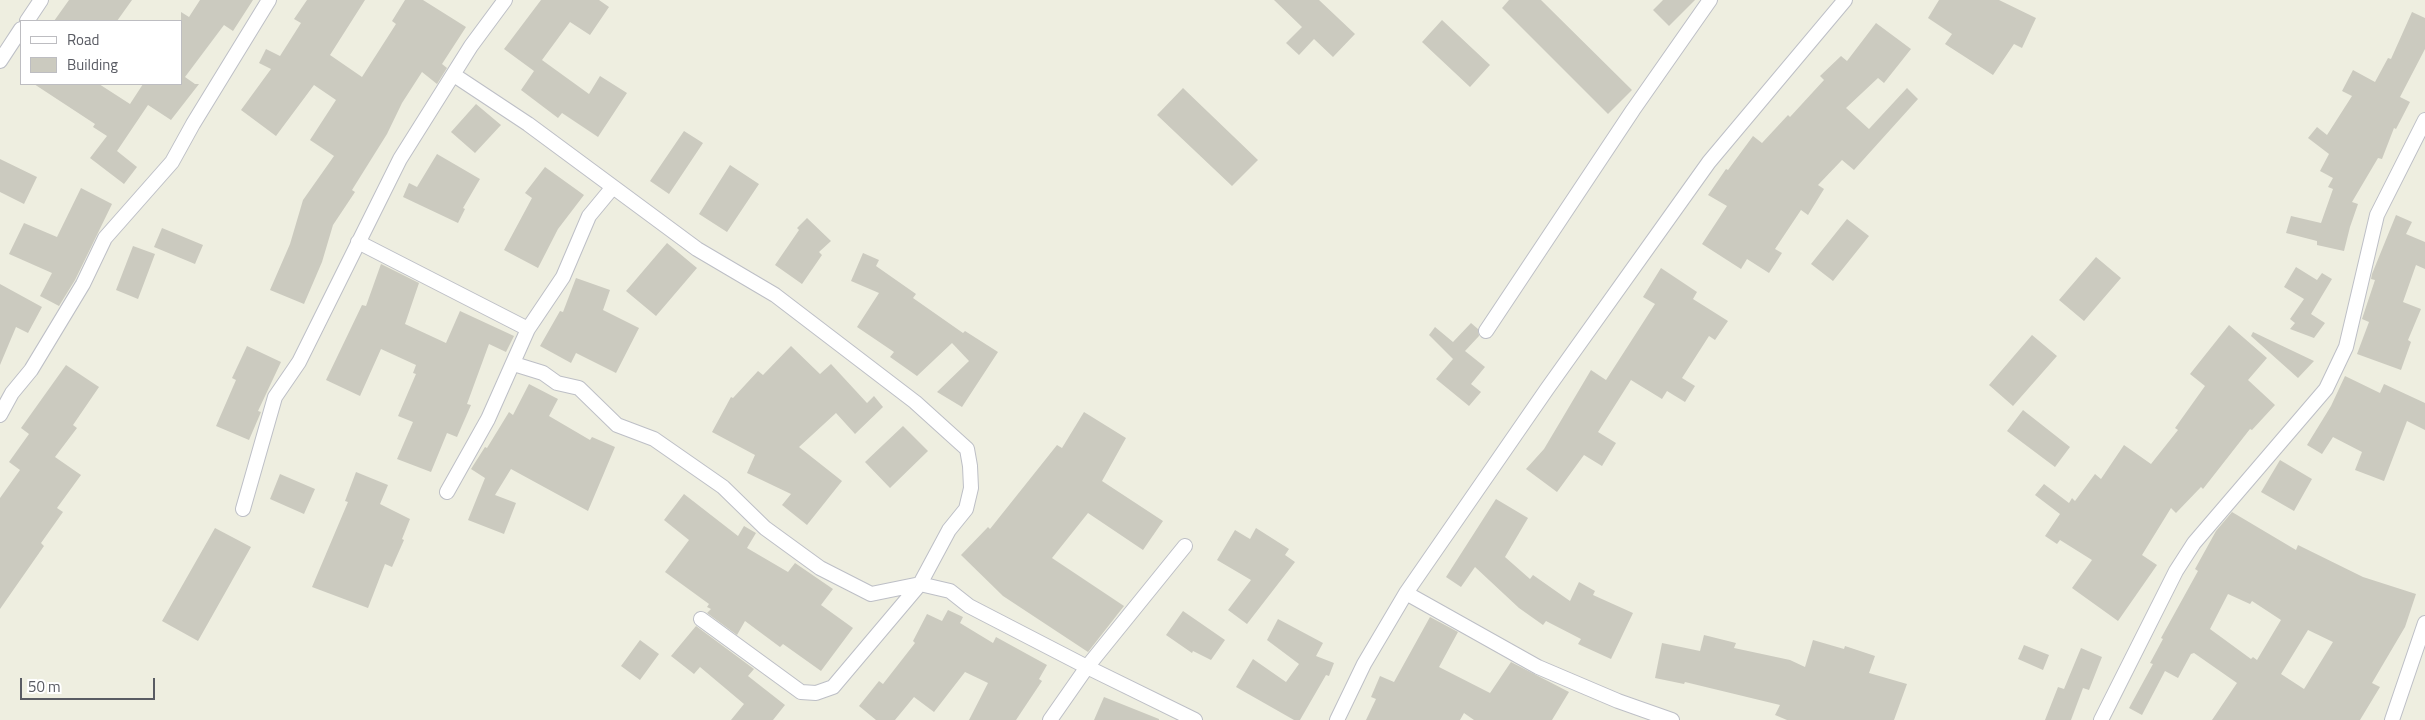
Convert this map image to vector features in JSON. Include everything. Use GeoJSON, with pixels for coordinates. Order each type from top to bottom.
{"type":"FeatureCollection","features":[{"type":"Feature","properties":{"kind":"street"},"geometry":{"type":"LineString","coordinates":[[28,20],[41,0]]}},
{"type":"Feature","properties":{"kind":"street"},"geometry":{"type":"LineString","coordinates":[[0,415],[12,393],[31,370],[83,284],[105,238],[172,162],[193,124],[269,0]]}},
{"type":"Feature","properties":{"kind":"street"},"geometry":{"type":"LineString","coordinates":[[243,509],[276,397],[300,362],[400,159],[471,46],[505,0]]}},
{"type":"Feature","properties":{"kind":"street"},"geometry":{"type":"LineString","coordinates":[[1486,331],[1633,110],[1710,0]]}},
{"type":"Feature","properties":{"kind":"street"},"geometry":{"type":"LineString","coordinates":[[1337,720],[1364,664],[1406,593],[1547,389],[1709,162],[1845,0]]}},
{"type":"Feature","properties":{"kind":"street"},"geometry":{"type":"LineString","coordinates":[[0,61],[20,31]]}},
{"type":"Feature","properties":{"kind":"street"},"geometry":{"type":"LineString","coordinates":[[454,74],[528,124],[697,249],[775,295],[915,402],[967,449],[970,466],[970,488],[966,509],[949,530],[920,584],[839,683],[826,691],[801,692],[701,619]]}},
{"type":"Feature","properties":{"kind":"street"},"geometry":{"type":"LineString","coordinates":[[2102,720],[2176,571],[2194,543],[2326,389],[2346,347],[2377,215],[2425,120]]}},
{"type":"Feature","properties":{"kind":"street"},"geometry":{"type":"LineString","coordinates":[[448,492],[488,419],[528,329],[563,277],[589,216],[613,188]]}},
{"type":"Feature","properties":{"kind":"street"},"geometry":{"type":"LineString","coordinates":[[358,242],[528,329]]}},
{"type":"Feature","properties":{"kind":"street"},"geometry":{"type":"LineString","coordinates":[[514,364],[543,373],[557,383],[579,388],[617,425],[654,439],[723,487],[765,528],[820,568],[871,594],[920,584],[950,591],[969,606],[1086,668],[1195,720]]}},
{"type":"Feature","properties":{"kind":"street"},"geometry":{"type":"LineString","coordinates":[[1050,720],[1086,668],[1185,546]]}},
{"type":"Feature","properties":{"kind":"street"},"geometry":{"type":"LineString","coordinates":[[1406,593],[1538,667],[1618,701],[1672,720]]}},
{"type":"Feature","properties":{"kind":"street"},"geometry":{"type":"LineString","coordinates":[[2392,720],[2425,623]]}},
{"type":"Feature","properties":{"kind":"building"},"geometry":{"type":"Polygon","coordinates":[[[69,0],[132,0],[118,20],[55,20],[69,0]]]}},
{"type":"Feature","properties":{"kind":"building"},"geometry":{"type":"Polygon","coordinates":[[[200,0],[253,0],[233,31],[224,25],[185,77],[195,84],[199,84],[171,120],[148,105],[117,151],[137,167],[124,184],[90,158],[107,136],[93,127],[95,124],[36,85],[101,85],[130,104],[142,85],[182,85],[181,12],[189,17],[200,0]]]}},
{"type":"Feature","properties":{"kind":"building"},"geometry":{"type":"Polygon","coordinates":[[[307,0],[365,0],[330,55],[362,77],[396,24],[392,21],[405,0],[423,0],[466,27],[442,64],[447,68],[437,84],[422,72],[402,103],[387,134],[352,190],[355,192],[333,225],[322,262],[304,304],[270,290],[290,244],[303,200],[334,156],[310,140],[336,100],[314,85],[276,136],[241,110],[271,69],[259,63],[266,49],[280,56],[301,23],[294,19],[307,0]]]}},
{"type":"Feature","properties":{"kind":"building"},"geometry":{"type":"Polygon","coordinates":[[[541,0],[599,0],[609,7],[590,35],[570,22],[542,60],[589,94],[600,76],[627,93],[598,137],[562,113],[558,118],[521,90],[534,71],[504,49],[541,0]]]}},
{"type":"Feature","properties":{"kind":"building"},"geometry":{"type":"Polygon","coordinates":[[[1274,0],[1319,0],[1355,34],[1333,57],[1314,39],[1299,55],[1286,43],[1302,27],[1274,0]]]}},
{"type":"Feature","properties":{"kind":"building"},"geometry":{"type":"Polygon","coordinates":[[[1509,0],[1541,0],[1632,90],[1608,114],[1502,8],[1509,0]]]}},
{"type":"Feature","properties":{"kind":"building"},"geometry":{"type":"Polygon","coordinates":[[[1663,0],[1695,0],[1669,26],[1653,10],[1663,0]]]}},
{"type":"Feature","properties":{"kind":"building"},"geometry":{"type":"Polygon","coordinates":[[[1939,0],[1999,0],[2036,18],[2022,48],[2014,44],[1993,75],[1945,44],[1952,34],[1928,18],[1939,0]]]}},
{"type":"Feature","properties":{"kind":"building"},"geometry":{"type":"Polygon","coordinates":[[[2412,12],[2425,18],[2425,49],[2400,97],[2410,102],[2396,129],[2394,128],[2382,159],[2378,158],[2352,202],[2358,204],[2344,251],[2317,245],[2317,241],[2286,233],[2291,216],[2321,223],[2333,189],[2328,187],[2333,178],[2320,171],[2329,154],[2308,138],[2317,127],[2327,135],[2352,96],[2342,91],[2353,70],[2375,82],[2388,58],[2391,59],[2412,12]]]}},
{"type":"Feature","properties":{"kind":"building"},"geometry":{"type":"Polygon","coordinates":[[[1442,20],[1490,65],[1470,87],[1422,42],[1442,20]]]}},
{"type":"Feature","properties":{"kind":"building"},"geometry":{"type":"Polygon","coordinates":[[[1876,23],[1911,49],[1884,83],[1878,78],[1846,108],[1869,129],[1907,88],[1918,99],[1854,170],[1842,160],[1818,185],[1824,189],[1808,215],[1801,210],[1775,249],[1782,253],[1769,273],[1747,259],[1741,269],[1702,244],[1727,206],[1708,195],[1726,169],[1728,170],[1753,136],[1762,143],[1788,115],[1790,117],[1824,80],[1820,76],[1841,56],[1847,61],[1876,23]]]}},
{"type":"Feature","properties":{"kind":"building"},"geometry":{"type":"Polygon","coordinates":[[[1183,88],[1258,160],[1232,186],[1157,115],[1183,88]]]}},
{"type":"Feature","properties":{"kind":"building"},"geometry":{"type":"Polygon","coordinates":[[[476,104],[501,125],[475,153],[451,132],[476,104]]]}},
{"type":"Feature","properties":{"kind":"building"},"geometry":{"type":"Polygon","coordinates":[[[684,131],[703,143],[669,194],[650,181],[684,131]]]}},
{"type":"Feature","properties":{"kind":"building"},"geometry":{"type":"Polygon","coordinates":[[[437,154],[480,179],[463,208],[465,209],[458,223],[403,197],[409,183],[417,187],[437,154]]]}},
{"type":"Feature","properties":{"kind":"building"},"geometry":{"type":"Polygon","coordinates":[[[0,159],[37,177],[24,204],[0,192],[0,159]]]}},
{"type":"Feature","properties":{"kind":"building"},"geometry":{"type":"Polygon","coordinates":[[[730,165],[759,184],[727,232],[699,214],[730,165]]]}},
{"type":"Feature","properties":{"kind":"building"},"geometry":{"type":"Polygon","coordinates":[[[545,167],[584,195],[558,229],[538,268],[504,250],[532,198],[525,193],[545,167]]]}},
{"type":"Feature","properties":{"kind":"building"},"geometry":{"type":"Polygon","coordinates":[[[81,188],[112,204],[75,280],[59,306],[40,296],[52,273],[9,254],[24,223],[57,237],[81,188]]]}},
{"type":"Feature","properties":{"kind":"building"},"geometry":{"type":"Polygon","coordinates":[[[2396,215],[2412,222],[2406,234],[2425,242],[2425,269],[2416,265],[2403,302],[2421,309],[2408,340],[2411,342],[2401,370],[2357,354],[2369,322],[2362,319],[2375,280],[2371,279],[2372,274],[2396,215]]]}},
{"type":"Feature","properties":{"kind":"building"},"geometry":{"type":"Polygon","coordinates":[[[807,218],[831,241],[819,252],[822,255],[802,284],[775,265],[799,230],[797,228],[807,218]]]}},
{"type":"Feature","properties":{"kind":"building"},"geometry":{"type":"Polygon","coordinates":[[[1847,219],[1869,236],[1833,281],[1811,264],[1847,219]]]}},
{"type":"Feature","properties":{"kind":"building"},"geometry":{"type":"Polygon","coordinates":[[[162,228],[203,245],[195,264],[154,247],[162,228]]]}},
{"type":"Feature","properties":{"kind":"building"},"geometry":{"type":"Polygon","coordinates":[[[667,243],[697,268],[656,316],[626,291],[667,243]]]}},
{"type":"Feature","properties":{"kind":"building"},"geometry":{"type":"Polygon","coordinates":[[[133,246],[155,254],[138,299],[116,290],[133,246]]]}},
{"type":"Feature","properties":{"kind":"building"},"geometry":{"type":"Polygon","coordinates":[[[863,253],[879,260],[876,266],[916,294],[913,298],[963,333],[965,331],[998,352],[962,407],[937,392],[969,361],[952,343],[917,376],[890,357],[894,352],[857,327],[879,293],[851,281],[863,253]]]}},
{"type":"Feature","properties":{"kind":"building"},"geometry":{"type":"Polygon","coordinates":[[[2096,257],[2121,278],[2084,321],[2059,300],[2096,257]]]}},
{"type":"Feature","properties":{"kind":"building"},"geometry":{"type":"Polygon","coordinates":[[[381,264],[419,283],[405,324],[446,343],[460,311],[514,336],[506,352],[489,344],[467,404],[471,405],[457,437],[447,433],[431,472],[397,459],[413,422],[398,416],[416,374],[413,373],[416,365],[381,349],[360,396],[326,380],[362,305],[366,306],[381,264]]]}},
{"type":"Feature","properties":{"kind":"building"},"geometry":{"type":"Polygon","coordinates":[[[2296,267],[2317,280],[2322,273],[2332,279],[2311,314],[2325,323],[2314,338],[2290,329],[2295,323],[2290,319],[2304,299],[2284,287],[2296,267]]]}},
{"type":"Feature","properties":{"kind":"building"},"geometry":{"type":"Polygon","coordinates":[[[1661,268],[1697,292],[1693,299],[1728,321],[1715,340],[1709,336],[1682,378],[1695,386],[1685,402],[1667,391],[1662,399],[1631,380],[1598,432],[1616,443],[1602,466],[1584,455],[1557,492],[1526,469],[1544,449],[1591,370],[1606,380],[1655,304],[1643,297],[1661,268]]]}},
{"type":"Feature","properties":{"kind":"building"},"geometry":{"type":"Polygon","coordinates":[[[576,278],[610,290],[603,310],[639,328],[616,373],[576,353],[571,363],[540,346],[560,311],[563,312],[576,278]]]}},
{"type":"Feature","properties":{"kind":"building"},"geometry":{"type":"Polygon","coordinates":[[[0,284],[42,307],[28,333],[16,327],[0,365],[0,284]]]}},
{"type":"Feature","properties":{"kind":"building"},"geometry":{"type":"Polygon","coordinates":[[[1471,323],[1478,329],[1479,336],[1465,351],[1485,367],[1471,384],[1481,392],[1469,406],[1436,379],[1453,359],[1429,335],[1435,327],[1453,342],[1471,323]]]}},
{"type":"Feature","properties":{"kind":"building"},"geometry":{"type":"Polygon","coordinates":[[[2229,325],[2267,358],[2248,380],[2275,405],[2252,430],[2250,429],[2203,489],[2201,487],[2176,513],[2171,508],[2142,555],[2157,565],[2118,621],[2072,588],[2092,560],[2060,540],[2057,544],[2045,536],[2060,514],[2035,495],[2044,484],[2069,503],[2072,498],[2075,501],[2095,474],[2101,479],[2124,445],[2151,464],[2178,430],[2175,428],[2205,386],[2190,374],[2229,325]]]}},
{"type":"Feature","properties":{"kind":"building"},"geometry":{"type":"Polygon","coordinates":[[[2253,332],[2314,361],[2298,378],[2251,336],[2253,332]]]}},
{"type":"Feature","properties":{"kind":"building"},"geometry":{"type":"Polygon","coordinates":[[[2032,335],[2057,356],[2013,406],[1989,385],[2032,335]]]}},
{"type":"Feature","properties":{"kind":"building"},"geometry":{"type":"Polygon","coordinates":[[[247,346],[281,362],[258,411],[261,412],[249,440],[216,426],[236,380],[232,378],[247,346]]]}},
{"type":"Feature","properties":{"kind":"building"},"geometry":{"type":"Polygon","coordinates":[[[791,346],[820,374],[831,364],[867,403],[874,396],[883,407],[855,434],[836,413],[799,447],[842,481],[807,525],[782,505],[791,494],[747,473],[755,455],[712,432],[731,397],[733,398],[758,371],[763,375],[791,346]]]}},
{"type":"Feature","properties":{"kind":"building"},"geometry":{"type":"Polygon","coordinates":[[[66,365],[99,387],[73,425],[77,428],[55,457],[81,475],[57,508],[63,512],[41,543],[44,546],[0,609],[0,498],[20,470],[9,462],[29,434],[21,428],[66,365]]]}},
{"type":"Feature","properties":{"kind":"building"},"geometry":{"type":"Polygon","coordinates":[[[2345,376],[2380,393],[2384,384],[2425,403],[2425,430],[2407,421],[2384,481],[2355,470],[2362,452],[2333,437],[2322,454],[2307,445],[2331,406],[2345,376]]]}},
{"type":"Feature","properties":{"kind":"building"},"geometry":{"type":"Polygon","coordinates":[[[529,384],[558,399],[549,416],[590,440],[592,437],[615,447],[588,511],[511,469],[495,495],[516,503],[504,534],[468,520],[485,478],[471,469],[485,447],[487,448],[509,412],[513,415],[529,384]]]}},
{"type":"Feature","properties":{"kind":"building"},"geometry":{"type":"Polygon","coordinates":[[[2023,410],[2070,447],[2055,467],[2007,431],[2023,410]]]}},
{"type":"Feature","properties":{"kind":"building"},"geometry":{"type":"Polygon","coordinates":[[[1084,412],[1126,438],[1102,481],[1163,521],[1143,550],[1088,513],[1052,558],[1124,606],[1088,652],[1003,596],[961,555],[988,527],[990,529],[1057,445],[1062,448],[1084,412]]]}},
{"type":"Feature","properties":{"kind":"building"},"geometry":{"type":"Polygon","coordinates":[[[903,426],[928,451],[890,488],[865,462],[903,426]]]}},
{"type":"Feature","properties":{"kind":"building"},"geometry":{"type":"Polygon","coordinates":[[[2280,460],[2312,479],[2294,511],[2261,492],[2280,460]]]}},
{"type":"Feature","properties":{"kind":"building"},"geometry":{"type":"Polygon","coordinates":[[[356,472],[388,485],[380,504],[410,519],[402,539],[404,540],[392,567],[385,564],[368,608],[312,587],[348,502],[345,501],[356,472]]]}},
{"type":"Feature","properties":{"kind":"building"},"geometry":{"type":"Polygon","coordinates":[[[280,474],[315,489],[304,514],[270,499],[280,474]]]}},
{"type":"Feature","properties":{"kind":"building"},"geometry":{"type":"Polygon","coordinates":[[[684,494],[738,536],[744,526],[756,533],[747,548],[788,572],[795,563],[833,589],[821,605],[853,628],[821,671],[783,644],[780,647],[745,621],[737,635],[707,613],[711,609],[707,607],[709,604],[665,572],[689,540],[664,520],[684,494]]]}},
{"type":"Feature","properties":{"kind":"building"},"geometry":{"type":"Polygon","coordinates":[[[1496,499],[1528,518],[1505,557],[1530,579],[1533,575],[1570,601],[1579,582],[1595,591],[1593,595],[1633,613],[1611,659],[1578,644],[1581,639],[1546,621],[1543,625],[1519,608],[1475,567],[1461,587],[1446,577],[1496,499]]]}},
{"type":"Feature","properties":{"kind":"building"},"geometry":{"type":"Polygon","coordinates":[[[2232,512],[2296,550],[2298,545],[2363,577],[2416,594],[2405,627],[2372,683],[2380,687],[2360,720],[2212,720],[2237,683],[2194,653],[2191,654],[2178,678],[2165,671],[2142,715],[2129,708],[2153,664],[2150,663],[2163,639],[2161,638],[2198,571],[2195,569],[2216,531],[2232,512]],[[2228,594],[2210,629],[2251,659],[2253,657],[2257,660],[2281,620],[2252,601],[2250,604],[2228,594]],[[2308,630],[2281,674],[2304,689],[2333,642],[2308,630]]]}},
{"type":"Feature","properties":{"kind":"building"},"geometry":{"type":"Polygon","coordinates":[[[215,528],[251,547],[198,641],[162,621],[215,528]]]}},
{"type":"Feature","properties":{"kind":"building"},"geometry":{"type":"Polygon","coordinates":[[[1256,528],[1289,549],[1285,555],[1295,562],[1247,624],[1228,610],[1251,580],[1217,560],[1235,530],[1250,539],[1256,528]]]}},
{"type":"Feature","properties":{"kind":"building"},"geometry":{"type":"Polygon","coordinates":[[[948,610],[963,617],[960,623],[993,643],[996,637],[1047,665],[1039,679],[1042,681],[1016,720],[969,720],[988,683],[965,672],[934,712],[914,697],[895,720],[876,720],[859,706],[879,681],[883,684],[915,643],[913,641],[927,614],[942,621],[948,610]]]}},
{"type":"Feature","properties":{"kind":"building"},"geometry":{"type":"Polygon","coordinates":[[[1183,611],[1225,640],[1211,660],[1193,651],[1192,653],[1166,635],[1183,611]]]}},
{"type":"Feature","properties":{"kind":"building"},"geometry":{"type":"Polygon","coordinates":[[[1430,617],[1458,632],[1439,667],[1490,693],[1511,662],[1569,692],[1552,720],[1474,720],[1464,713],[1460,720],[1366,720],[1376,699],[1371,697],[1380,676],[1394,682],[1430,617]]]}},
{"type":"Feature","properties":{"kind":"building"},"geometry":{"type":"Polygon","coordinates":[[[1278,619],[1323,643],[1316,656],[1334,663],[1329,676],[1326,675],[1300,720],[1294,720],[1236,687],[1253,659],[1286,682],[1299,664],[1267,640],[1278,619]]]}},
{"type":"Feature","properties":{"kind":"building"},"geometry":{"type":"Polygon","coordinates":[[[696,626],[754,669],[748,676],[785,705],[773,720],[731,720],[744,704],[700,667],[694,674],[671,656],[696,626]]]}},
{"type":"Feature","properties":{"kind":"building"},"geometry":{"type":"Polygon","coordinates":[[[1704,635],[1736,643],[1734,648],[1790,660],[1805,667],[1813,640],[1844,649],[1845,646],[1875,656],[1869,673],[1907,684],[1894,720],[1787,720],[1775,715],[1780,705],[1685,682],[1684,684],[1655,678],[1662,643],[1700,651],[1704,635]]]}},
{"type":"Feature","properties":{"kind":"building"},"geometry":{"type":"Polygon","coordinates":[[[640,640],[659,654],[640,680],[621,666],[640,640]]]}},
{"type":"Feature","properties":{"kind":"building"},"geometry":{"type":"Polygon","coordinates":[[[2024,645],[2049,655],[2043,670],[2018,659],[2024,645]]]}},
{"type":"Feature","properties":{"kind":"building"},"geometry":{"type":"Polygon","coordinates":[[[2081,648],[2102,657],[2089,690],[2083,688],[2071,720],[2045,720],[2058,687],[2064,689],[2081,648]]]}},
{"type":"Feature","properties":{"kind":"building"},"geometry":{"type":"Polygon","coordinates":[[[1104,697],[1159,719],[1159,720],[1094,720],[1104,697]]]}}]}
